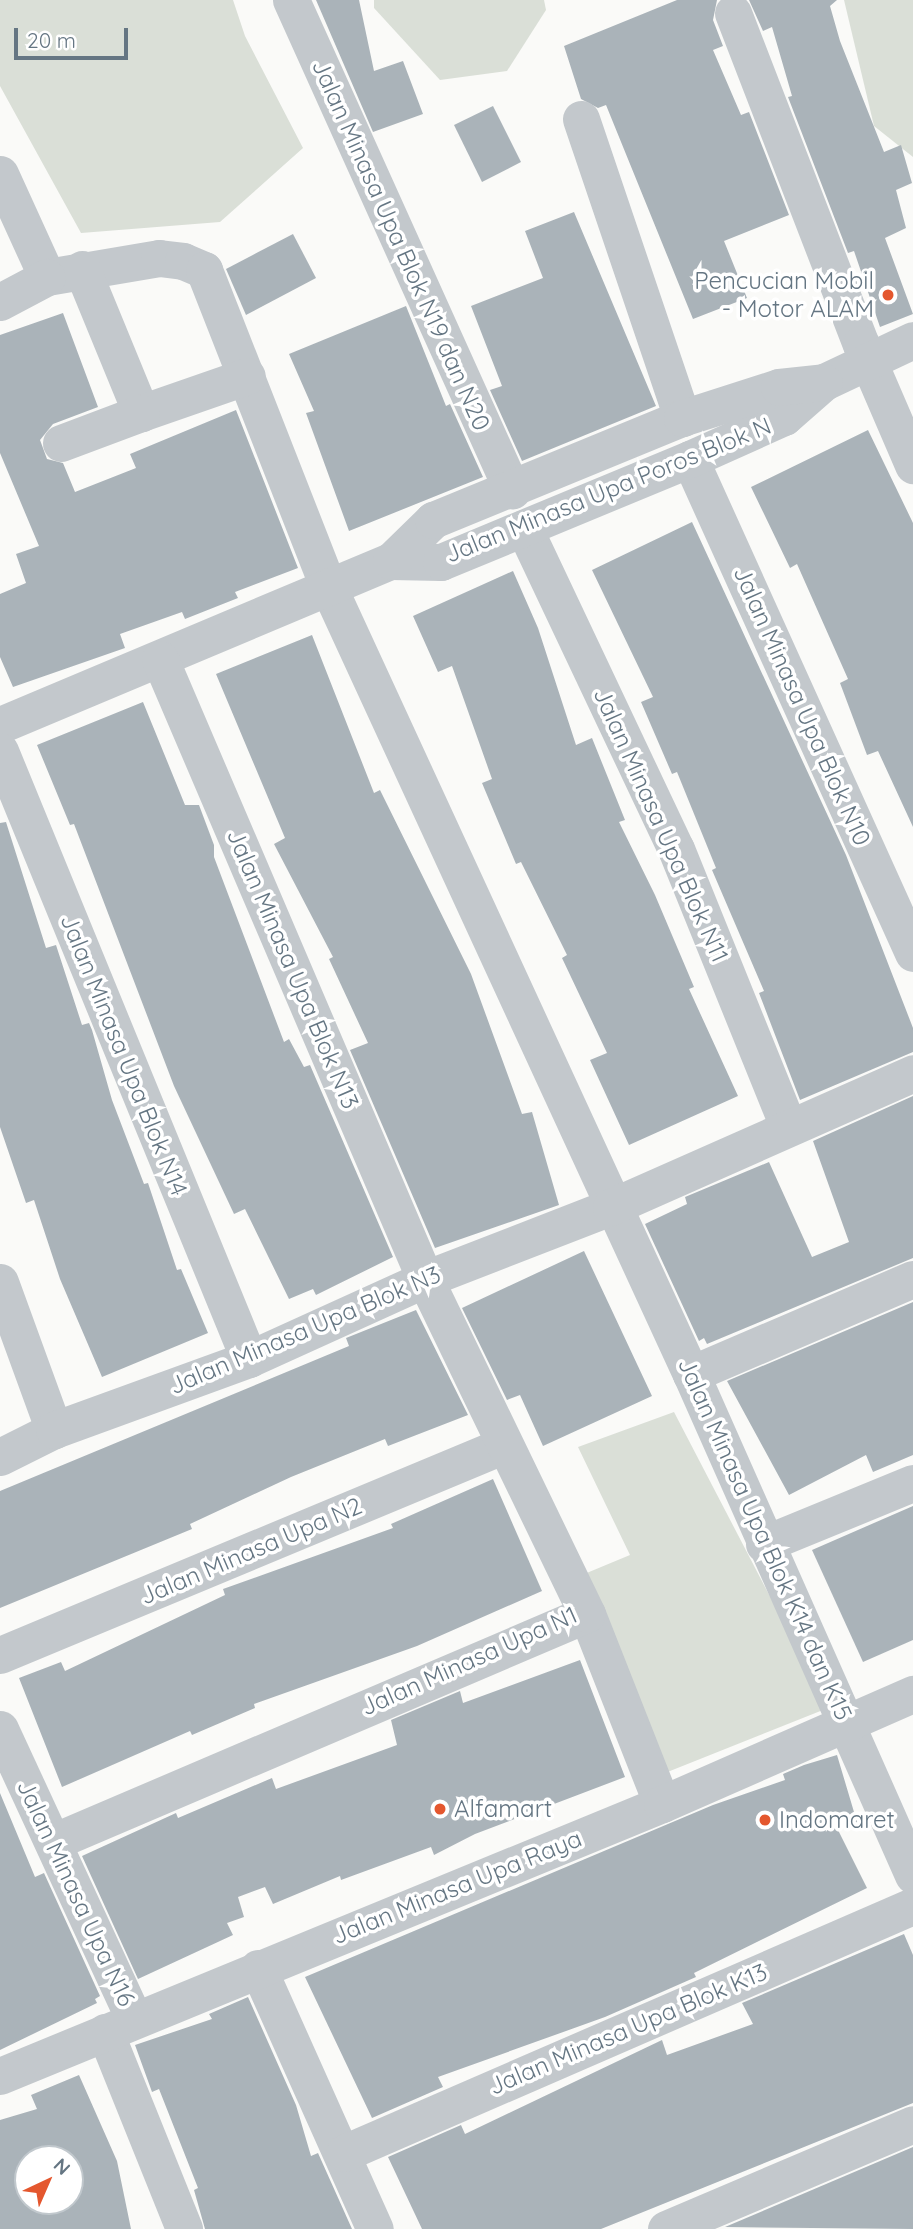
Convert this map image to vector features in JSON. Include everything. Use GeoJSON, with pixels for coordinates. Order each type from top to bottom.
{"type":"FeatureCollection","features":[{"type":"Feature","properties":{"kind":"street","name":"Jalan Minasa Upa Blok N19 dan N20"},"geometry":{"type":"LineString","coordinates":[[291,0],[512,490]]}},
{"type":"Feature","properties":{"kind":"street"},"geometry":{"type":"LineString","coordinates":[[733,13],[867,358],[913,465]]}},
{"type":"Feature","properties":{"kind":"street"},"geometry":{"type":"LineString","coordinates":[[582,119],[682,418]]}},
{"type":"Feature","properties":{"kind":"street"},"geometry":{"type":"LineString","coordinates":[[0,174],[64,273],[141,412]]}},
{"type":"Feature","properties":{"kind":"street","name":"Jalan Minasa Upa Blok K14 dan K15"},"geometry":{"type":"LineString","coordinates":[[64,273],[159,258],[183,261],[204,270],[328,586],[611,1207],[691,1374],[764,1544],[850,1725],[913,1875]]}},
{"type":"Feature","properties":{"kind":"street"},"geometry":{"type":"LineString","coordinates":[[0,302],[64,273]]}},
{"type":"Feature","properties":{"kind":"street","name":"Jalan Minasa Upa Poros Blok N"},"geometry":{"type":"LineString","coordinates":[[390,561],[441,562],[690,459],[784,417],[824,382],[867,358],[913,340]]}},
{"type":"Feature","properties":{"kind":"street"},"geometry":{"type":"LineString","coordinates":[[61,443],[247,376]]}},
{"type":"Feature","properties":{"kind":"street","name":"Jalan Minasa Upa Poros Blok N"},"geometry":{"type":"LineString","coordinates":[[390,561],[433,520],[512,490],[682,418],[779,387],[824,382]]}},
{"type":"Feature","properties":{"kind":"street","name":"Jalan Minasa Upa Blok N10"},"geometry":{"type":"LineString","coordinates":[[690,459],[913,953]]}},
{"type":"Feature","properties":{"kind":"street","name":"Jalan Minasa Upa Blok N11"},"geometry":{"type":"LineString","coordinates":[[524,528],[676,849],[789,1126]]}},
{"type":"Feature","properties":{"kind":"street"},"geometry":{"type":"LineString","coordinates":[[0,725],[390,561]]}},
{"type":"Feature","properties":{"kind":"street","name":"Jalan Minasa Upa Blok N13"},"geometry":{"type":"LineString","coordinates":[[160,659],[425,1279]]}},
{"type":"Feature","properties":{"kind":"street","name":"Jalan Minasa Upa Blok N14"},"geometry":{"type":"LineString","coordinates":[[0,751],[249,1359]]}},
{"type":"Feature","properties":{"kind":"street","name":"Jalan Minasa Upa Blok N3"},"geometry":{"type":"LineString","coordinates":[[0,1457],[54,1430],[249,1359],[425,1279],[611,1207],[913,1073]]}},
{"type":"Feature","properties":{"kind":"street","name":"Jalan Minasa Upa N1"},"geometry":{"type":"LineString","coordinates":[[55,1841],[587,1614],[502,1446],[425,1279]]}},
{"type":"Feature","properties":{"kind":"street"},"geometry":{"type":"LineString","coordinates":[[691,1374],[913,1279]]}},
{"type":"Feature","properties":{"kind":"street"},"geometry":{"type":"LineString","coordinates":[[0,1282],[54,1430]]}},
{"type":"Feature","properties":{"kind":"street","name":"Jalan Minasa Upa N2"},"geometry":{"type":"LineString","coordinates":[[0,1656],[502,1446]]}},
{"type":"Feature","properties":{"kind":"street"},"geometry":{"type":"LineString","coordinates":[[764,1544],[913,1483]]}},
{"type":"Feature","properties":{"kind":"street"},"geometry":{"type":"LineString","coordinates":[[587,1614],[662,1804]]}},
{"type":"Feature","properties":{"kind":"street","name":"Jalan Minasa Upa Raya"},"geometry":{"type":"LineString","coordinates":[[0,2076],[662,1804],[850,1725],[913,1693]]}},
{"type":"Feature","properties":{"kind":"street","name":"Jalan Minasa Upa N16"},"geometry":{"type":"LineString","coordinates":[[0,1729],[55,1841],[120,2026],[184,2229]]}},
{"type":"Feature","properties":{"kind":"street","name":"Jalan Minasa Upa Blok K13"},"geometry":{"type":"LineString","coordinates":[[344,2153],[913,1906]]}},
{"type":"Feature","properties":{"kind":"street"},"geometry":{"type":"LineString","coordinates":[[258,1968],[344,2153],[375,2229]]}},
{"type":"Feature","properties":{"kind":"street"},"geometry":{"type":"LineString","coordinates":[[666,2229],[913,2124]]}},
{"type":"Feature","properties":{"kind":"shaded area"},"geometry":{"type":"Polygon","coordinates":[[[0,0],[233,0],[245,36],[303,148],[220,222],[81,233],[0,86],[0,0]]]}},
{"type":"Feature","properties":{"kind":"shaded area"},"geometry":{"type":"Polygon","coordinates":[[[374,0],[544,0],[546,10],[507,71],[440,80],[374,8],[374,0]]]}},
{"type":"Feature","properties":{"kind":"shaded area"},"geometry":{"type":"Polygon","coordinates":[[[844,0],[913,0],[913,157],[874,126],[844,0]]]}},
{"type":"Feature","properties":{"kind":"shaded area"},"geometry":{"type":"Polygon","coordinates":[[[674,1412],[828,1708],[665,1773],[577,1577],[630,1555],[578,1447],[674,1412]]]}},
{"type":"Feature","properties":{"kind":"building"},"geometry":{"type":"Polygon","coordinates":[[[316,0],[359,0],[374,71],[403,61],[423,114],[373,132],[316,0]]]}},
{"type":"Feature","properties":{"kind":"building"},"geometry":{"type":"Polygon","coordinates":[[[677,0],[717,0],[713,20],[723,46],[713,50],[741,115],[749,112],[789,215],[724,241],[747,298],[693,319],[606,105],[598,108],[581,99],[564,46],[677,0]]]}},
{"type":"Feature","properties":{"kind":"building"},"geometry":{"type":"Polygon","coordinates":[[[749,0],[837,0],[830,6],[840,41],[884,152],[901,145],[912,183],[896,190],[906,228],[885,238],[913,314],[880,327],[854,251],[848,253],[788,97],[792,96],[772,27],[763,31],[749,0]]]}},
{"type":"Feature","properties":{"kind":"building"},"geometry":{"type":"Polygon","coordinates":[[[493,106],[521,162],[482,182],[454,125],[493,106]]]}},
{"type":"Feature","properties":{"kind":"building"},"geometry":{"type":"Polygon","coordinates":[[[574,212],[656,406],[522,461],[490,390],[502,386],[471,306],[543,278],[525,231],[574,212]]]}},
{"type":"Feature","properties":{"kind":"building"},"geometry":{"type":"Polygon","coordinates":[[[293,234],[316,278],[246,315],[226,269],[293,234]]]}},
{"type":"Feature","properties":{"kind":"building"},"geometry":{"type":"Polygon","coordinates":[[[406,306],[446,406],[450,404],[483,477],[349,531],[306,413],[314,411],[289,354],[406,306]]]}},
{"type":"Feature","properties":{"kind":"building"},"geometry":{"type":"Polygon","coordinates":[[[63,313],[98,407],[53,424],[40,440],[47,459],[63,463],[75,492],[136,468],[130,454],[236,410],[298,568],[235,592],[238,598],[185,619],[182,612],[120,634],[125,648],[13,687],[0,657],[0,594],[26,583],[16,554],[39,546],[0,453],[0,335],[63,313]]]}},
{"type":"Feature","properties":{"kind":"building"},"geometry":{"type":"Polygon","coordinates":[[[868,430],[913,523],[913,827],[878,751],[867,755],[840,683],[848,679],[797,564],[790,568],[751,487],[868,430]]]}},
{"type":"Feature","properties":{"kind":"building"},"geometry":{"type":"Polygon","coordinates":[[[692,522],[846,855],[913,1028],[913,1052],[800,1100],[759,993],[764,991],[712,870],[716,868],[677,772],[672,774],[641,702],[653,697],[592,570],[692,522]]]}},
{"type":"Feature","properties":{"kind":"building"},"geometry":{"type":"Polygon","coordinates":[[[513,571],[538,628],[576,745],[592,738],[625,820],[619,822],[655,895],[694,987],[689,989],[738,1096],[629,1145],[590,1060],[607,1053],[562,958],[567,955],[521,862],[516,864],[482,783],[492,779],[452,666],[438,672],[413,616],[513,571]]]}},
{"type":"Feature","properties":{"kind":"building"},"geometry":{"type":"Polygon","coordinates":[[[312,635],[374,793],[380,790],[471,974],[522,1114],[532,1112],[559,1205],[435,1248],[350,1050],[368,1043],[329,959],[333,957],[274,844],[285,838],[216,674],[312,635]]]}},
{"type":"Feature","properties":{"kind":"building"},"geometry":{"type":"Polygon","coordinates":[[[143,702],[185,805],[199,805],[214,845],[214,857],[284,1042],[289,1039],[304,1067],[310,1065],[393,1257],[316,1295],[313,1289],[289,1299],[245,1209],[234,1214],[174,1086],[74,824],[70,825],[37,745],[143,702]]]}},
{"type":"Feature","properties":{"kind":"building"},"geometry":{"type":"Polygon","coordinates":[[[6,822],[46,948],[56,945],[82,1025],[89,1023],[92,1030],[112,1100],[144,1184],[148,1183],[177,1270],[181,1269],[208,1333],[102,1377],[60,1279],[34,1200],[26,1203],[0,1127],[0,823],[6,822]]]}},
{"type":"Feature","properties":{"kind":"building"},"geometry":{"type":"Polygon","coordinates":[[[913,1096],[913,1258],[707,1344],[704,1338],[699,1341],[645,1224],[687,1204],[685,1197],[769,1162],[812,1257],[849,1242],[813,1141],[913,1096]]]}},
{"type":"Feature","properties":{"kind":"building"},"geometry":{"type":"Polygon","coordinates":[[[584,1251],[652,1396],[543,1446],[520,1395],[507,1400],[462,1308],[584,1251]]]}},
{"type":"Feature","properties":{"kind":"building"},"geometry":{"type":"Polygon","coordinates":[[[913,1302],[913,1455],[873,1472],[866,1455],[789,1495],[727,1381],[913,1302]]]}},
{"type":"Feature","properties":{"kind":"building"},"geometry":{"type":"Polygon","coordinates":[[[416,1310],[468,1415],[388,1446],[385,1439],[291,1477],[190,1524],[192,1529],[0,1608],[0,1491],[349,1346],[346,1338],[416,1310]]]}},
{"type":"Feature","properties":{"kind":"building"},"geometry":{"type":"Polygon","coordinates":[[[493,1479],[542,1591],[417,1646],[254,1704],[255,1708],[192,1735],[190,1731],[62,1787],[19,1678],[61,1662],[65,1671],[225,1595],[223,1589],[393,1528],[391,1524],[493,1479]]]}},
{"type":"Feature","properties":{"kind":"building"},"geometry":{"type":"Polygon","coordinates":[[[913,1506],[913,1640],[863,1662],[812,1550],[913,1506]]]}},
{"type":"Feature","properties":{"kind":"building"},"geometry":{"type":"Polygon","coordinates":[[[580,1660],[625,1777],[475,1834],[434,1855],[431,1847],[341,1880],[340,1876],[273,1904],[265,1887],[238,1897],[244,1917],[227,1923],[233,1935],[138,1979],[82,1856],[176,1813],[178,1818],[272,1778],[276,1789],[397,1745],[391,1720],[460,1691],[463,1703],[580,1660]]]}},
{"type":"Feature","properties":{"kind":"building"},"geometry":{"type":"Polygon","coordinates":[[[837,1755],[857,1822],[837,1828],[867,1888],[694,1973],[696,1977],[605,2017],[438,2077],[443,2087],[372,2118],[305,1977],[713,1805],[785,1780],[783,1774],[804,1765],[837,1755]]]}},
{"type":"Feature","properties":{"kind":"building"},"geometry":{"type":"Polygon","coordinates":[[[0,1793],[35,1877],[44,1873],[100,1996],[95,1999],[97,2003],[0,2050],[0,1793]]]}},
{"type":"Feature","properties":{"kind":"building"},"geometry":{"type":"Polygon","coordinates":[[[904,1934],[913,1955],[913,2103],[601,2229],[422,2229],[388,2157],[461,2125],[465,2134],[662,2040],[667,2055],[753,2024],[742,2003],[904,1934]]]}},
{"type":"Feature","properties":{"kind":"building"},"geometry":{"type":"Polygon","coordinates":[[[248,1997],[296,2105],[311,2156],[318,2153],[352,2229],[205,2229],[194,2190],[198,2188],[159,2089],[152,2092],[135,2045],[212,2019],[209,2014],[248,1997]]]}},
{"type":"Feature","properties":{"kind":"building"},"geometry":{"type":"Polygon","coordinates":[[[79,2075],[117,2161],[131,2229],[0,2229],[0,2120],[37,2109],[31,2095],[79,2075]]]}},
{"type":"Feature","properties":{"kind":"building"},"geometry":{"type":"Polygon","coordinates":[[[913,2147],[913,2229],[725,2227],[913,2147]]]}},
{"type":"Feature","properties":{"kind":"place","name":"Pencucian Mobil - Motor ALAM"},"geometry":{"type":"Point","coordinates":[888,295]}},
{"type":"Feature","properties":{"kind":"place","name":"Alfamart"},"geometry":{"type":"Point","coordinates":[440,1809]}},
{"type":"Feature","properties":{"kind":"place","name":"Indomaret"},"geometry":{"type":"Point","coordinates":[765,1820]}}]}
